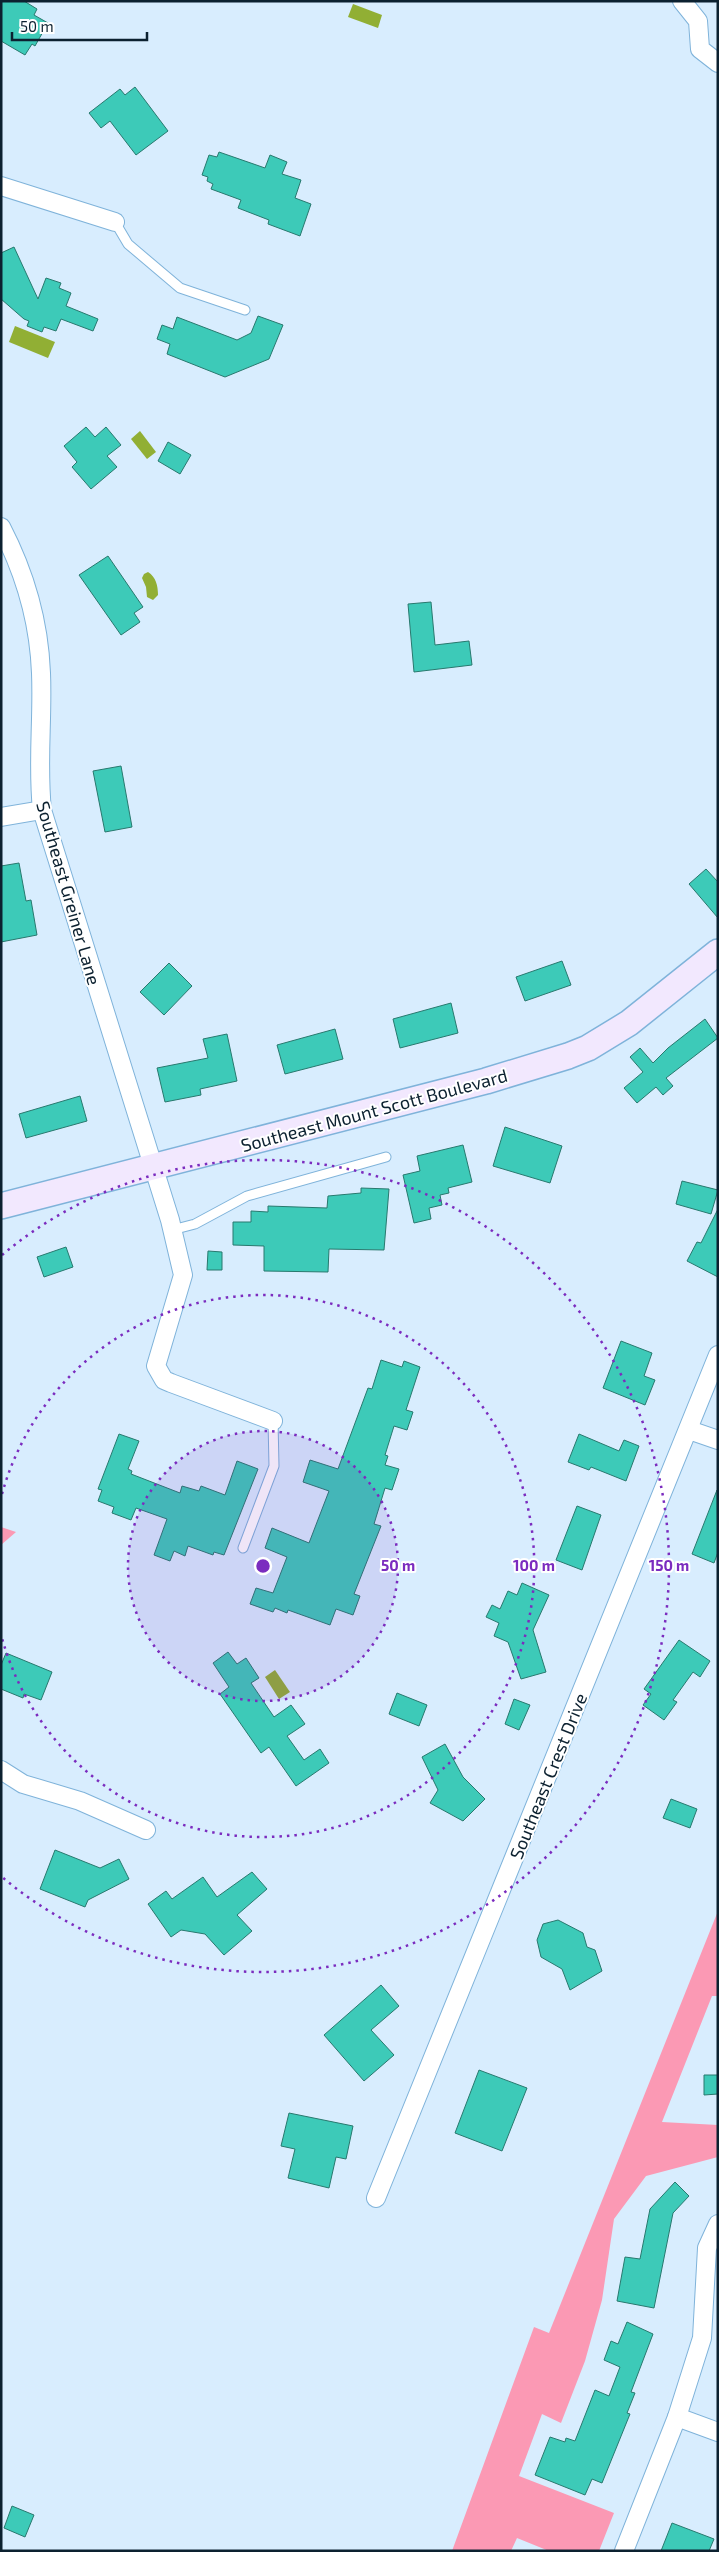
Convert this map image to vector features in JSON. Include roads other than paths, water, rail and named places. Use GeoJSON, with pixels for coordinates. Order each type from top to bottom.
{"type":"FeatureCollection","features":[{"type":"Feature","properties":{"kind":"main road","name":"Southeast Mount Scott Boulevard"},"geometry":{"type":"LineString","coordinates":[[1,1206],[500,1078],[568,1056],[588,1048],[629,1023],[718,952]]}},
{"type":"Feature","properties":{"kind":"street"},"geometry":{"type":"LineString","coordinates":[[682,1],[698,21],[700,49],[718,63]]}},
{"type":"Feature","properties":{"kind":"street"},"geometry":{"type":"LineString","coordinates":[[1,186],[116,222]]}},
{"type":"Feature","properties":{"kind":"street","name":"Southeast Greiner Lane"},"geometry":{"type":"LineString","coordinates":[[1,527],[21,570],[38,631],[41,674],[38,775],[42,810],[172,1230],[183,1275],[182,1284],[156,1366],[159,1374],[171,1383],[273,1421]]}},
{"type":"Feature","properties":{"kind":"street"},"geometry":{"type":"LineString","coordinates":[[1,817],[42,810]]}},
{"type":"Feature","properties":{"kind":"street","name":"Southeast Crest Drive"},"geometry":{"type":"LineString","coordinates":[[376,2198],[718,1355]]}},
{"type":"Feature","properties":{"kind":"street"},"geometry":{"type":"LineString","coordinates":[[689,1430],[718,1440]]}},
{"type":"Feature","properties":{"kind":"street"},"geometry":{"type":"LineString","coordinates":[[1,1770],[23,1784],[80,1801],[146,1830]]}},
{"type":"Feature","properties":{"kind":"street"},"geometry":{"type":"LineString","coordinates":[[624,2551],[678,2417],[702,2338],[707,2248],[718,2224]]}},
{"type":"Feature","properties":{"kind":"street"},"geometry":{"type":"LineString","coordinates":[[678,2417],[718,2432]]}},
{"type":"Feature","properties":{"kind":"lane"},"geometry":{"type":"LineString","coordinates":[[116,222],[128,244],[149,264],[180,288],[246,310]]}},
{"type":"Feature","properties":{"kind":"lane"},"geometry":{"type":"LineString","coordinates":[[172,1230],[195,1224],[247,1196],[386,1157]]}},
{"type":"Feature","properties":{"kind":"lane"},"geometry":{"type":"LineString","coordinates":[[244,1548],[274,1466],[273,1421]]}}]}
